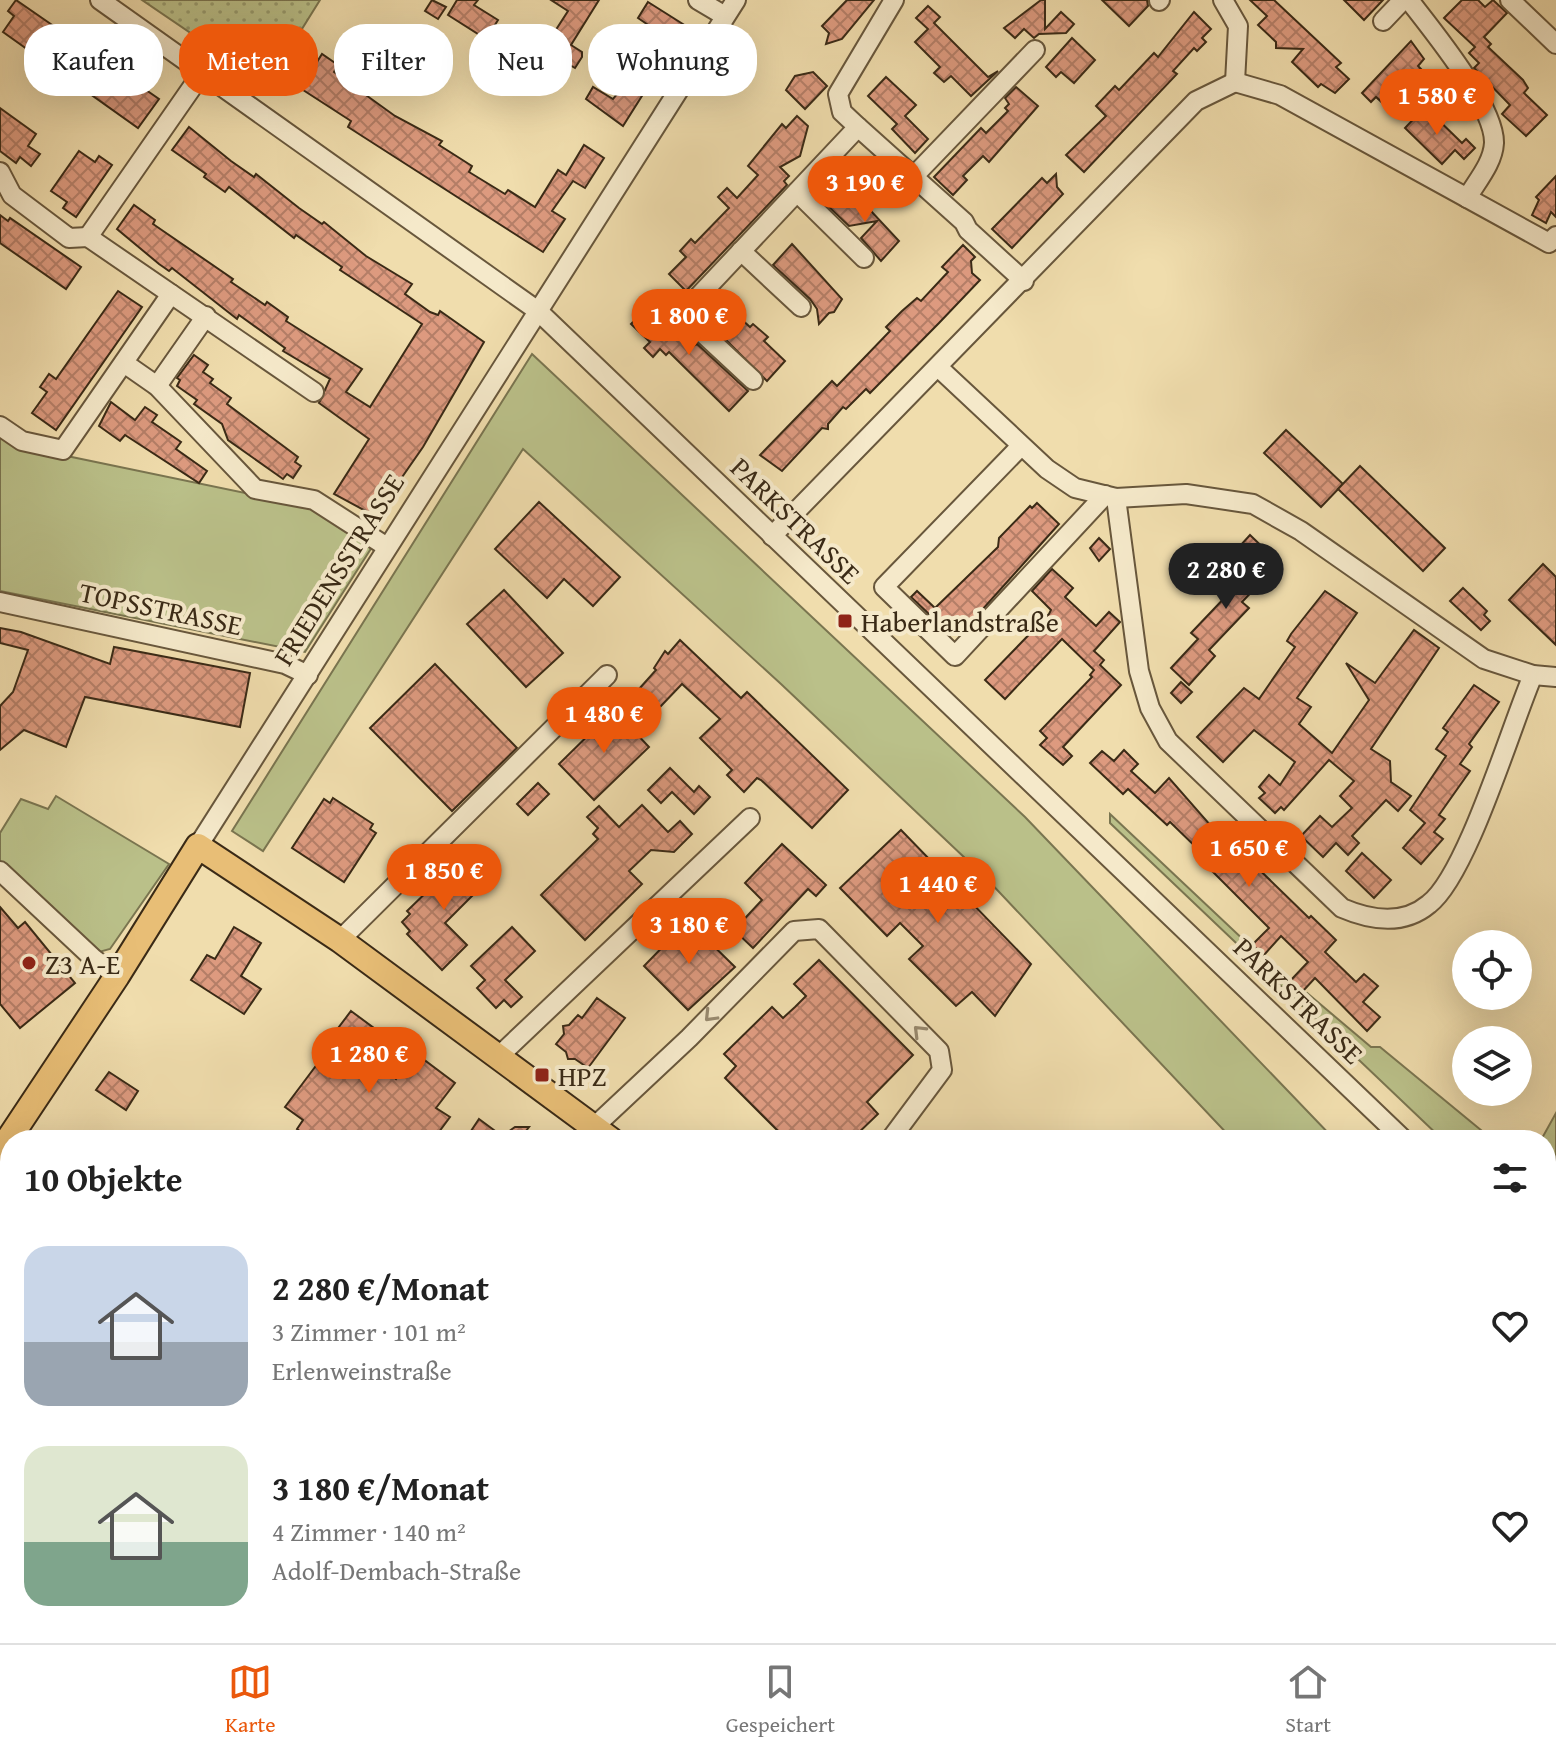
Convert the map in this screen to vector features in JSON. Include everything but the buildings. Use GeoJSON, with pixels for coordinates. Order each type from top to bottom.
{"type":"FeatureCollection","features":[{"type":"Feature","properties":{"kind":"main road"},"geometry":{"type":"LineString","coordinates":[[198,846],[340,940],[597,1130]]}},
{"type":"Feature","properties":{"kind":"main road","name":"FRIEDENSSTRASSE"},"geometry":{"type":"LineString","coordinates":[[15,1130],[117,976],[198,846]]}},
{"type":"Feature","properties":{"kind":"street","name":"PARKSTRASSE"},"geometry":{"type":"LineString","coordinates":[[100,0],[179,57]]}},
{"type":"Feature","properties":{"kind":"street","name":"FRIEDENSSTRASSE"},"geometry":{"type":"LineString","coordinates":[[198,846],[730,8],[698,0]]}},
{"type":"Feature","properties":{"kind":"street"},"geometry":{"type":"LineString","coordinates":[[894,0],[838,94],[842,112],[1024,281]]}},
{"type":"Feature","properties":{"kind":"street"},"geometry":{"type":"LineString","coordinates":[[1223,0],[1238,26],[1235,82]]}},
{"type":"Feature","properties":{"kind":"street"},"geometry":{"type":"LineString","coordinates":[[1383,21],[1403,0]]}},
{"type":"Feature","properties":{"kind":"street"},"geometry":{"type":"LineString","coordinates":[[1409,0],[1473,90],[1494,140],[1492,157],[1467,198]]}},
{"type":"Feature","properties":{"kind":"street"},"geometry":{"type":"LineString","coordinates":[[1510,0],[1556,44]]}},
{"type":"Feature","properties":{"kind":"street"},"geometry":{"type":"LineString","coordinates":[[913,177],[1035,50]]}},
{"type":"Feature","properties":{"kind":"street"},"geometry":{"type":"LineString","coordinates":[[772,536],[1024,281],[1196,101],[1235,82],[1280,95],[1549,243],[1556,236]]}},
{"type":"Feature","properties":{"kind":"street"},"geometry":{"type":"LineString","coordinates":[[88,237],[186,96]]}},
{"type":"Feature","properties":{"kind":"street","name":"PARKSTRASSE"},"geometry":{"type":"LineString","coordinates":[[234,96],[538,311],[1394,1130]]}},
{"type":"Feature","properties":{"kind":"street"},"geometry":{"type":"LineString","coordinates":[[753,380],[682,314],[858,127]]}},
{"type":"Feature","properties":{"kind":"street"},"geometry":{"type":"LineString","coordinates":[[1,179],[12,195],[69,238],[88,237],[314,392]]}},
{"type":"Feature","properties":{"kind":"street"},"geometry":{"type":"LineString","coordinates":[[797,192],[864,258]]}},
{"type":"Feature","properties":{"kind":"street"},"geometry":{"type":"LineString","coordinates":[[741,251],[801,307]]}},
{"type":"Feature","properties":{"kind":"street"},"geometry":{"type":"LineString","coordinates":[[0,426],[22,441],[63,450],[171,294]]}},
{"type":"Feature","properties":{"kind":"street"},"geometry":{"type":"LineString","coordinates":[[157,386],[206,316]]}},
{"type":"Feature","properties":{"kind":"street"},"geometry":{"type":"LineString","coordinates":[[124,363],[157,386],[255,489],[314,500],[387,547]]}},
{"type":"Feature","properties":{"kind":"street"},"geometry":{"type":"LineString","coordinates":[[939,368],[1021,446],[1075,488],[1110,496],[1186,494],[1253,504],[1301,531],[1484,659],[1533,675],[1556,677]]}},
{"type":"Feature","properties":{"kind":"street"},"geometry":{"type":"LineString","coordinates":[[1021,446],[884,587],[955,656],[1110,496]]}},
{"type":"Feature","properties":{"kind":"street"},"geometry":{"type":"LineString","coordinates":[[1110,496],[1139,671],[1150,708],[1168,741],[1342,908],[1364,917],[1387,920],[1413,915],[1446,888],[1533,675]]}},
{"type":"Feature","properties":{"kind":"street","name":"TOPSSTRASSE"},"geometry":{"type":"LineString","coordinates":[[0,602],[285,664],[308,675]]}},
{"type":"Feature","properties":{"kind":"street"},"geometry":{"type":"LineString","coordinates":[[340,940],[607,675]]}},
{"type":"Feature","properties":{"kind":"street"},"geometry":{"type":"LineString","coordinates":[[498,1057],[750,818]]}},
{"type":"Feature","properties":{"kind":"street"},"geometry":{"type":"LineString","coordinates":[[0,871],[94,959],[117,976]]}},
{"type":"Feature","properties":{"kind":"street"},"geometry":{"type":"LineString","coordinates":[[606,1130],[689,1038],[794,931],[819,929],[939,1051],[942,1070],[897,1130]]}},
{"type":"Feature","properties":{"kind":"green space"},"geometry":{"type":"Polygon","coordinates":[[[142,0],[320,0],[305,24],[179,25],[142,0]]]}},
{"type":"Feature","properties":{"kind":"green space"},"geometry":{"type":"Polygon","coordinates":[[[532,354],[1025,817],[1325,1130],[1224,1130],[985,877],[781,684],[523,449],[263,851],[232,831],[532,354]]]}},
{"type":"Feature","properties":{"kind":"green space"},"geometry":{"type":"Polygon","coordinates":[[[0,436],[14,445],[308,506],[372,547],[305,652],[0,591],[0,436]]]}},
{"type":"Feature","properties":{"kind":"green space"},"geometry":{"type":"Polygon","coordinates":[[[56,796],[169,864],[110,949],[99,952],[0,862],[0,833],[21,799],[48,809],[56,796]]]}},
{"type":"Feature","properties":{"kind":"green space"},"geometry":{"type":"Polygon","coordinates":[[[1110,814],[1302,995],[1307,993],[1371,1047],[1380,1047],[1481,1130],[1432,1130],[1110,823],[1110,814]]]}},
{"type":"Feature","properties":{"kind":"green space"},"geometry":{"type":"Polygon","coordinates":[[[1556,1113],[1556,1130],[1547,1130],[1556,1113]]]}},
{"type":"Feature","properties":{"kind":"place","name":"Haberlandstraße"},"geometry":{"type":"Point","coordinates":[845,621]}},
{"type":"Feature","properties":{"kind":"place","name":"Z3 A-E"},"geometry":{"type":"Point","coordinates":[29,963]}},
{"type":"Feature","properties":{"kind":"place","name":"HPZ"},"geometry":{"type":"Point","coordinates":[542,1075]}}]}
